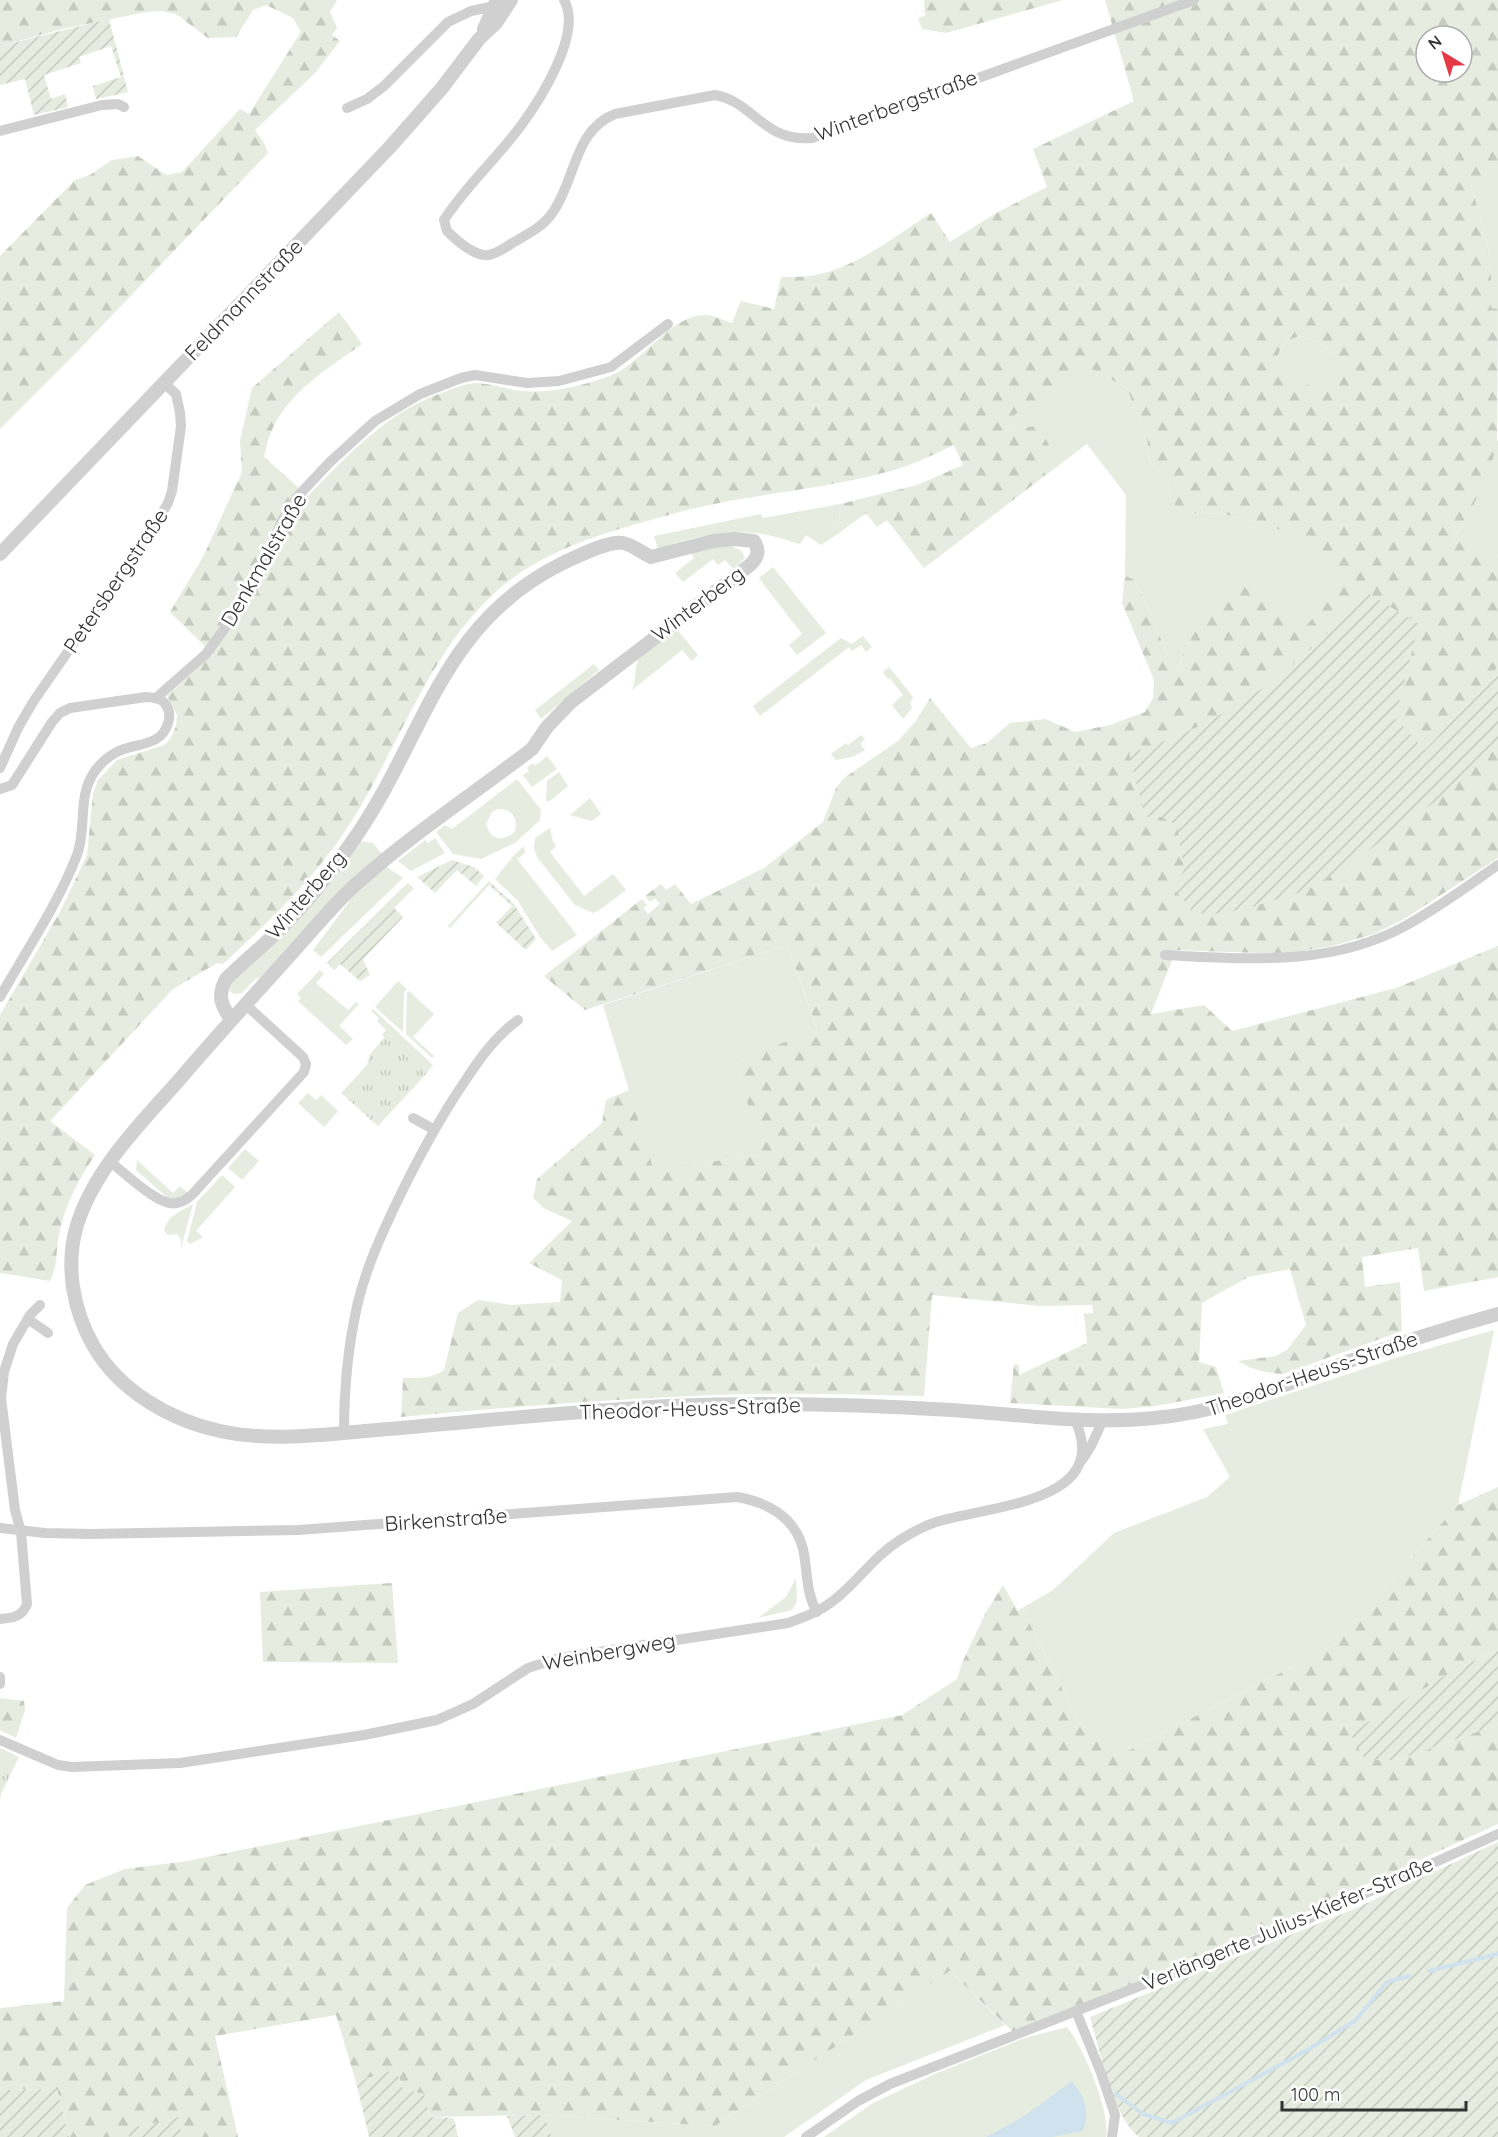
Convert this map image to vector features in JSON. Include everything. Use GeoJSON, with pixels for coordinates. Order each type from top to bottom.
{"type":"FeatureCollection","features":[{"type":"Feature","properties":{"kind":"street","name":"Feldmannstraße"},"geometry":{"type":"LineString","coordinates":[[0,554],[390,147],[442,88],[479,39],[496,23],[511,0]]}},
{"type":"Feature","properties":{"kind":"street","name":"Winterbergstraße"},"geometry":{"type":"LineString","coordinates":[[564,0],[569,13],[568,34],[543,91],[520,126],[444,220],[447,231],[479,255],[496,253],[535,230],[553,213],[589,133],[604,118],[615,114],[715,95],[726,97],[780,134],[798,139],[812,138],[1194,0]]}},
{"type":"Feature","properties":{"kind":"street","name":"Feldmannstraße"},"geometry":{"type":"LineString","coordinates":[[479,39],[496,3]]}},
{"type":"Feature","properties":{"kind":"street","name":"Feldmannstraße"},"geometry":{"type":"LineString","coordinates":[[347,108],[368,99],[384,86],[448,22],[496,3]]}},
{"type":"Feature","properties":{"kind":"street"},"geometry":{"type":"LineString","coordinates":[[0,131],[102,105],[118,104],[124,107]]}},
{"type":"Feature","properties":{"kind":"street","name":"Denkmalstraße"},"geometry":{"type":"LineString","coordinates":[[160,700],[206,654],[230,621],[264,562],[282,521],[297,498],[330,462],[375,421],[420,394],[468,376],[498,377],[526,383],[559,381],[611,367],[668,324]]}},
{"type":"Feature","properties":{"kind":"street","name":"Petersbergstraße"},"geometry":{"type":"LineString","coordinates":[[0,768],[25,715],[121,576],[168,503],[177,461],[180,413],[176,394],[164,383]]}},
{"type":"Feature","properties":{"kind":"street","name":"Winterberg"},"geometry":{"type":"LineString","coordinates":[[713,541],[754,541],[758,548],[755,560],[571,702],[547,727],[532,749],[359,880],[245,1004],[231,1020],[221,997],[221,989],[226,979],[281,928],[348,848],[382,795],[450,666],[462,647],[503,602],[529,582],[550,570],[582,554],[620,542],[651,557],[713,541]]}},
{"type":"Feature","properties":{"kind":"street"},"geometry":{"type":"LineString","coordinates":[[0,789],[12,785],[60,713],[77,706],[146,697],[160,700],[168,709],[169,717],[165,732],[159,738],[114,753],[94,772],[85,794],[78,853],[66,879],[0,997]]}},
{"type":"Feature","properties":{"kind":"street"},"geometry":{"type":"LineString","coordinates":[[1165,955],[1278,959],[1312,956],[1352,947],[1406,926],[1498,865]]}},
{"type":"Feature","properties":{"kind":"street"},"geometry":{"type":"LineString","coordinates":[[109,1161],[153,1196],[166,1204],[176,1204],[191,1196],[201,1186],[304,1072],[306,1064],[303,1057],[245,1004]]}},
{"type":"Feature","properties":{"kind":"street","name":"Theodor-Heuss-Straße"},"geometry":{"type":"LineString","coordinates":[[231,1020],[109,1161],[75,1230],[72,1256],[72,1284],[80,1317],[96,1350],[106,1364],[131,1389],[154,1405],[177,1417],[211,1429],[247,1436],[270,1437],[617,1409],[750,1404],[904,1407],[1075,1420],[1177,1416],[1247,1400],[1371,1354],[1498,1314]]}},
{"type":"Feature","properties":{"kind":"street"},"geometry":{"type":"LineString","coordinates":[[344,1432],[345,1370],[359,1299],[387,1224],[433,1130],[488,1048],[503,1031],[518,1020]]}},
{"type":"Feature","properties":{"kind":"street"},"geometry":{"type":"LineString","coordinates":[[413,1118],[433,1130]]}},
{"type":"Feature","properties":{"kind":"street"},"geometry":{"type":"LineString","coordinates":[[0,1619],[15,1618],[21,1614],[27,1604],[21,1532],[15,1510],[1,1398],[4,1372],[13,1344],[28,1319],[40,1305]]}},
{"type":"Feature","properties":{"kind":"street"},"geometry":{"type":"LineString","coordinates":[[28,1319],[48,1333]]}},
{"type":"Feature","properties":{"kind":"street"},"geometry":{"type":"LineString","coordinates":[[1075,1420],[1081,1435],[1082,1460]]}},
{"type":"Feature","properties":{"kind":"street","name":"Weinbergweg"},"geometry":{"type":"LineString","coordinates":[[0,1740],[51,1762],[72,1767],[180,1763],[437,1720],[474,1704],[528,1668],[559,1658],[788,1623],[817,1612],[845,1591],[872,1561],[900,1540],[937,1522],[1007,1507],[1042,1496],[1060,1485],[1073,1473],[1082,1460],[1103,1420]]}},
{"type":"Feature","properties":{"kind":"street","name":"Birkenstraße"},"geometry":{"type":"LineString","coordinates":[[0,1528],[21,1532],[178,1533],[299,1530],[737,1497],[767,1505],[789,1523],[802,1548],[807,1586],[817,1612]]}},
{"type":"Feature","properties":{"kind":"street"},"geometry":{"type":"LineString","coordinates":[[0,1677],[0,1684]]}},
{"type":"Feature","properties":{"kind":"street","name":"Verlängerte Julius-Kiefer-Straße"},"geometry":{"type":"LineString","coordinates":[[806,2137],[858,2101],[890,2084],[1290,1927],[1498,1834]]}},
{"type":"Feature","properties":{"kind":"street"},"geometry":{"type":"LineString","coordinates":[[1076,2011],[1101,2073],[1114,2115],[1112,2137]]}},
{"type":"Feature","properties":{"kind":"green space"},"geometry":{"type":"Polygon","coordinates":[[[0,0],[337,0],[330,12],[337,28],[332,35],[340,41],[315,73],[255,130],[268,153],[0,429],[0,256],[75,180],[90,175],[112,160],[138,156],[166,175],[182,172],[240,109],[249,114],[301,32],[293,18],[266,5],[253,10],[236,37],[208,38],[176,14],[161,11],[62,29],[0,46],[0,0]]]}},
{"type":"Feature","properties":{"kind":"green space"},"geometry":{"type":"Polygon","coordinates":[[[924,0],[1063,0],[946,33],[922,29],[918,18],[925,16],[924,0]]]}},
{"type":"Feature","properties":{"kind":"green space"},"geometry":{"type":"Polygon","coordinates":[[[1105,0],[1498,0],[1498,166],[1493,167],[1471,184],[1488,248],[1491,308],[1498,309],[1497,446],[1485,481],[1466,520],[1453,539],[1498,557],[1498,858],[1404,919],[1374,934],[1332,946],[1284,954],[1176,950],[1151,1014],[1204,1005],[1232,1031],[1396,988],[1498,946],[1498,1277],[1424,1291],[1418,1248],[1362,1257],[1365,1287],[1400,1282],[1402,1331],[1283,1374],[1259,1370],[1238,1361],[1276,1356],[1287,1350],[1306,1325],[1290,1269],[1248,1277],[1202,1303],[1199,1362],[1216,1367],[1224,1393],[1156,1406],[1122,1409],[1010,1403],[1014,1364],[1019,1365],[1019,1375],[1087,1343],[1084,1314],[1093,1313],[1092,1305],[1040,1306],[932,1295],[924,1396],[721,1395],[510,1407],[401,1417],[403,1378],[430,1376],[444,1370],[458,1313],[478,1300],[511,1305],[560,1302],[562,1280],[529,1263],[572,1221],[545,1209],[533,1198],[537,1179],[602,1123],[606,1100],[629,1090],[654,1171],[761,1155],[737,1063],[817,1028],[787,945],[585,1010],[544,976],[642,899],[647,905],[643,908],[648,914],[660,904],[655,898],[650,902],[645,896],[661,884],[666,890],[675,884],[691,904],[764,868],[823,822],[836,788],[844,778],[898,741],[915,722],[930,698],[971,748],[987,743],[1010,723],[1046,719],[1075,732],[1110,725],[1145,712],[1153,698],[1154,680],[1122,603],[1125,575],[1134,580],[1148,607],[1172,667],[1179,668],[1193,623],[1207,605],[1225,591],[1246,587],[1256,591],[1301,631],[1353,575],[1287,532],[1223,514],[1181,511],[1172,502],[1168,481],[1150,462],[1147,439],[1127,388],[1090,368],[1003,422],[1008,430],[1035,426],[1040,432],[1049,446],[1048,457],[1042,470],[1046,475],[924,568],[887,520],[877,527],[866,513],[839,533],[840,504],[917,485],[963,465],[954,445],[883,473],[695,508],[612,531],[546,558],[521,572],[491,596],[465,624],[443,655],[351,822],[308,879],[223,964],[217,963],[173,989],[50,1121],[95,1155],[78,1183],[64,1214],[55,1268],[50,1281],[0,1273],[0,1015],[61,910],[87,855],[93,793],[98,780],[117,760],[164,745],[171,738],[176,726],[177,715],[167,696],[213,654],[170,612],[203,557],[242,472],[240,441],[252,388],[339,312],[362,344],[299,392],[279,416],[269,436],[264,457],[308,496],[372,434],[407,409],[427,399],[474,383],[534,392],[568,388],[602,379],[623,369],[681,322],[693,317],[709,315],[732,323],[741,301],[774,309],[781,277],[810,276],[843,267],[874,251],[931,213],[950,242],[998,212],[1047,187],[1033,149],[1134,101],[1105,0]],[[1301,336],[1291,339],[1279,352],[1277,362],[1318,393],[1343,361],[1318,342],[1301,336]]]}},
{"type":"Feature","properties":{"kind":"green space"},"geometry":{"type":"Polygon","coordinates":[[[109,19],[128,92],[96,99],[93,86],[121,77],[111,46],[79,57],[81,63],[44,75],[51,99],[65,94],[68,107],[34,115],[25,79],[0,85],[0,46],[109,19]]]}},
{"type":"Feature","properties":{"kind":"green space"},"geometry":{"type":"Polygon","coordinates":[[[1498,166],[1498,309],[1491,309],[1491,272],[1488,248],[1471,184],[1493,167],[1498,166]]]}},
{"type":"Feature","properties":{"kind":"green space"},"geometry":{"type":"Polygon","coordinates":[[[1301,336],[1318,342],[1343,361],[1318,394],[1277,362],[1284,344],[1301,336]]]}},
{"type":"Feature","properties":{"kind":"green space"},"geometry":{"type":"Polygon","coordinates":[[[1090,368],[1127,388],[1147,439],[1150,462],[1168,481],[1172,501],[1189,513],[1223,514],[1288,532],[1354,575],[1301,631],[1255,590],[1190,631],[1179,668],[1172,667],[1148,607],[1134,580],[1125,575],[1126,495],[1087,444],[1046,475],[1042,470],[1035,426],[1008,430],[1002,422],[1090,368]]]}},
{"type":"Feature","properties":{"kind":"green space"},"geometry":{"type":"Polygon","coordinates":[[[1498,439],[1498,557],[1453,540],[1466,520],[1498,439]]]}},
{"type":"Feature","properties":{"kind":"green space"},"geometry":{"type":"Polygon","coordinates":[[[840,504],[839,533],[821,545],[806,535],[800,544],[766,535],[742,532],[705,536],[658,549],[654,536],[761,514],[763,518],[840,504]]]}},
{"type":"Feature","properties":{"kind":"green space"},"geometry":{"type":"Polygon","coordinates":[[[731,546],[742,551],[745,558],[733,569],[725,560],[718,565],[713,559],[683,582],[675,573],[694,558],[690,551],[731,546]]]}},
{"type":"Feature","properties":{"kind":"green space"},"geometry":{"type":"Polygon","coordinates":[[[773,567],[826,633],[797,655],[789,645],[802,634],[759,578],[773,567]]]}},
{"type":"Feature","properties":{"kind":"green space"},"geometry":{"type":"Polygon","coordinates":[[[1364,591],[1419,624],[1395,718],[1425,750],[1484,687],[1498,665],[1498,746],[1445,794],[1346,867],[1305,891],[1248,908],[1208,915],[1193,911],[1173,888],[1184,870],[1177,825],[1161,817],[1145,817],[1129,753],[1163,742],[1196,727],[1259,690],[1316,644],[1364,591]]]}},
{"type":"Feature","properties":{"kind":"green space"},"geometry":{"type":"Polygon","coordinates":[[[676,628],[698,655],[692,661],[682,650],[632,690],[640,656],[676,628]]]}},
{"type":"Feature","properties":{"kind":"green space"},"geometry":{"type":"Polygon","coordinates":[[[863,636],[872,647],[866,652],[861,645],[852,651],[849,647],[760,716],[753,706],[841,638],[852,644],[863,636]]]}},
{"type":"Feature","properties":{"kind":"green space"},"geometry":{"type":"Polygon","coordinates":[[[594,664],[599,670],[541,719],[535,710],[594,664]]]}},
{"type":"Feature","properties":{"kind":"green space"},"geometry":{"type":"Polygon","coordinates":[[[889,667],[913,697],[910,703],[912,708],[903,719],[892,705],[903,695],[883,672],[889,667]]]}},
{"type":"Feature","properties":{"kind":"green space"},"geometry":{"type":"Polygon","coordinates":[[[861,735],[865,739],[860,744],[865,750],[852,757],[836,760],[831,754],[846,743],[848,745],[861,735]]]}},
{"type":"Feature","properties":{"kind":"green space"},"geometry":{"type":"Polygon","coordinates":[[[547,756],[557,769],[532,787],[523,775],[529,771],[527,768],[533,763],[535,766],[547,756]]]}},
{"type":"Feature","properties":{"kind":"green space"},"geometry":{"type":"Polygon","coordinates":[[[559,772],[568,786],[550,801],[546,801],[547,781],[559,772]]]}},
{"type":"Feature","properties":{"kind":"green space"},"geometry":{"type":"Polygon","coordinates":[[[517,779],[541,810],[540,820],[515,843],[481,859],[453,854],[436,832],[445,825],[452,829],[517,779]],[[503,809],[492,812],[486,824],[491,834],[498,838],[511,835],[515,831],[515,818],[503,809]]]}},
{"type":"Feature","properties":{"kind":"green space"},"geometry":{"type":"Polygon","coordinates":[[[590,798],[601,814],[592,821],[570,815],[590,798]]]}},
{"type":"Feature","properties":{"kind":"green space"},"geometry":{"type":"Polygon","coordinates":[[[550,828],[556,846],[550,852],[584,896],[613,874],[626,890],[593,913],[575,905],[537,857],[534,848],[535,838],[550,828]]]}},
{"type":"Feature","properties":{"kind":"green space"},"geometry":{"type":"Polygon","coordinates":[[[435,838],[445,853],[411,871],[398,861],[425,840],[428,843],[435,838]]]}},
{"type":"Feature","properties":{"kind":"green space"},"geometry":{"type":"Polygon","coordinates":[[[361,841],[373,843],[382,854],[342,890],[259,979],[256,978],[242,993],[233,994],[229,985],[309,908],[361,841]]]}},
{"type":"Feature","properties":{"kind":"green space"},"geometry":{"type":"Polygon","coordinates":[[[524,846],[525,853],[517,859],[577,935],[552,951],[540,937],[518,901],[495,879],[524,846]]]}},
{"type":"Feature","properties":{"kind":"green space"},"geometry":{"type":"Polygon","coordinates":[[[452,860],[474,867],[484,876],[476,886],[457,870],[435,893],[417,877],[452,860]]]}},
{"type":"Feature","properties":{"kind":"green space"},"geometry":{"type":"Polygon","coordinates":[[[385,866],[403,878],[321,957],[313,950],[352,898],[385,866]]]}},
{"type":"Feature","properties":{"kind":"green space"},"geometry":{"type":"Polygon","coordinates":[[[489,881],[514,904],[536,939],[526,950],[496,923],[512,906],[489,885],[450,928],[448,926],[489,881]]]}},
{"type":"Feature","properties":{"kind":"green space"},"geometry":{"type":"Polygon","coordinates":[[[408,883],[414,888],[394,908],[403,917],[363,959],[370,975],[360,981],[340,964],[334,970],[327,963],[408,883]]]}},
{"type":"Feature","properties":{"kind":"green space"},"geometry":{"type":"Polygon","coordinates":[[[787,945],[817,1029],[737,1063],[762,1155],[654,1172],[603,1005],[787,945]]]}},
{"type":"Feature","properties":{"kind":"green space"},"geometry":{"type":"Polygon","coordinates":[[[320,970],[324,974],[316,983],[348,1010],[356,1002],[359,1004],[339,1026],[353,1039],[346,1045],[298,1001],[301,998],[297,994],[320,970]]]}},
{"type":"Feature","properties":{"kind":"green space"},"geometry":{"type":"Polygon","coordinates":[[[398,981],[407,989],[404,992],[403,1032],[375,1007],[398,981]]]}},
{"type":"Feature","properties":{"kind":"green space"},"geometry":{"type":"Polygon","coordinates":[[[409,991],[434,1014],[413,1037],[434,1056],[432,1058],[406,1034],[407,993],[409,991]]]}},
{"type":"Feature","properties":{"kind":"green space"},"geometry":{"type":"Polygon","coordinates":[[[373,1009],[433,1065],[426,1074],[382,1035],[386,1030],[377,1021],[379,1018],[371,1011],[373,1009]]]}},
{"type":"Feature","properties":{"kind":"green space"},"geometry":{"type":"Polygon","coordinates":[[[385,1037],[426,1074],[378,1126],[341,1093],[367,1065],[370,1054],[385,1037]]]}},
{"type":"Feature","properties":{"kind":"green space"},"geometry":{"type":"Polygon","coordinates":[[[308,1093],[316,1100],[321,1095],[338,1111],[324,1127],[298,1103],[308,1093]]]}},
{"type":"Feature","properties":{"kind":"green space"},"geometry":{"type":"Polygon","coordinates":[[[245,1149],[259,1161],[242,1180],[228,1168],[245,1149]]]}},
{"type":"Feature","properties":{"kind":"green space"},"geometry":{"type":"Polygon","coordinates":[[[137,1160],[173,1193],[180,1186],[188,1193],[176,1199],[169,1199],[136,1170],[137,1160]]]}},
{"type":"Feature","properties":{"kind":"green space"},"geometry":{"type":"Polygon","coordinates":[[[222,1175],[235,1187],[196,1231],[203,1237],[190,1244],[187,1241],[197,1202],[222,1175]]]}},
{"type":"Feature","properties":{"kind":"green space"},"geometry":{"type":"Polygon","coordinates":[[[193,1204],[181,1248],[181,1239],[177,1234],[168,1235],[164,1231],[171,1218],[193,1204]]]}},
{"type":"Feature","properties":{"kind":"green space"},"geometry":{"type":"Polygon","coordinates":[[[1494,1330],[1458,1505],[1333,1646],[1118,1756],[1077,1719],[1022,1608],[1053,1590],[1114,1533],[1207,1497],[1230,1477],[1203,1429],[1228,1424],[1225,1415],[1399,1357],[1494,1330]]]}},
{"type":"Feature","properties":{"kind":"green space"},"geometry":{"type":"Polygon","coordinates":[[[1498,1487],[1498,1649],[1453,1671],[1398,1760],[1498,1724],[1498,1824],[1271,1928],[1013,2032],[950,1971],[715,2126],[544,2115],[430,2117],[424,2094],[403,2089],[396,2069],[356,2082],[336,2015],[215,2036],[238,2137],[182,2137],[178,2118],[128,2129],[129,2137],[69,2137],[57,2089],[0,2090],[0,2008],[64,2001],[67,1908],[85,1885],[125,1869],[188,1861],[902,1715],[957,1679],[985,1614],[1003,1585],[1018,1611],[1022,1608],[1077,1719],[1118,1756],[1333,1646],[1458,1505],[1498,1487]]]}},
{"type":"Feature","properties":{"kind":"green space"},"geometry":{"type":"Polygon","coordinates":[[[796,1578],[797,1602],[792,1610],[758,1618],[786,1597],[796,1578]]]}},
{"type":"Feature","properties":{"kind":"green space"},"geometry":{"type":"Polygon","coordinates":[[[392,1583],[398,1663],[263,1662],[260,1592],[392,1583]]]}},
{"type":"Feature","properties":{"kind":"green space"},"geometry":{"type":"Polygon","coordinates":[[[1498,1649],[1498,1724],[1398,1760],[1365,1760],[1350,1733],[1453,1671],[1498,1649]]]}},
{"type":"Feature","properties":{"kind":"green space"},"geometry":{"type":"Polygon","coordinates":[[[0,1698],[24,1701],[25,1710],[16,1738],[0,1730],[0,1698]]]}},
{"type":"Feature","properties":{"kind":"green space"},"geometry":{"type":"Polygon","coordinates":[[[0,1748],[19,1757],[0,1800],[0,1748]]]}},
{"type":"Feature","properties":{"kind":"green space"},"geometry":{"type":"Polygon","coordinates":[[[1498,1842],[1498,2137],[1139,2137],[1130,2127],[1114,2099],[1090,2017],[1354,1909],[1498,1842]]]}},
{"type":"Feature","properties":{"kind":"green space"},"geometry":{"type":"Polygon","coordinates":[[[950,1971],[1005,2025],[866,2080],[784,2137],[552,2137],[544,2115],[715,2126],[950,1971]]]}},
{"type":"Feature","properties":{"kind":"green space"},"geometry":{"type":"Polygon","coordinates":[[[1067,2027],[1081,2049],[1100,2096],[1106,2137],[824,2137],[873,2103],[937,2073],[1025,2038],[1067,2027]]]}},
{"type":"Feature","properties":{"kind":"green space"},"geometry":{"type":"Polygon","coordinates":[[[396,2069],[403,2089],[424,2094],[430,2117],[454,2118],[458,2137],[369,2137],[356,2082],[396,2069]]]}},
{"type":"Feature","properties":{"kind":"green space"},"geometry":{"type":"Polygon","coordinates":[[[57,2089],[69,2137],[0,2137],[0,2090],[57,2089]]]}},
{"type":"Feature","properties":{"kind":"green space"},"geometry":{"type":"Polygon","coordinates":[[[544,2115],[552,2137],[515,2137],[507,2116],[544,2115]]]}},
{"type":"Feature","properties":{"kind":"green space"},"geometry":{"type":"Polygon","coordinates":[[[178,2117],[182,2137],[129,2137],[128,2129],[178,2117]]]}},
{"type":"Feature","properties":{"kind":"water"},"geometry":{"type":"Polygon","coordinates":[[[1072,2081],[1085,2104],[1086,2116],[1083,2131],[1052,2137],[986,2137],[1023,2117],[1072,2081]]]}},
{"type":"Feature","properties":{"kind":"waterway"},"geometry":{"type":"LineString","coordinates":[[1429,1971],[1498,1954]]}},
{"type":"Feature","properties":{"kind":"waterway"},"geometry":{"type":"LineString","coordinates":[[1116,2094],[1143,2114],[1172,2123],[1304,2052],[1355,2021],[1387,1982],[1409,1976]]}}]}
